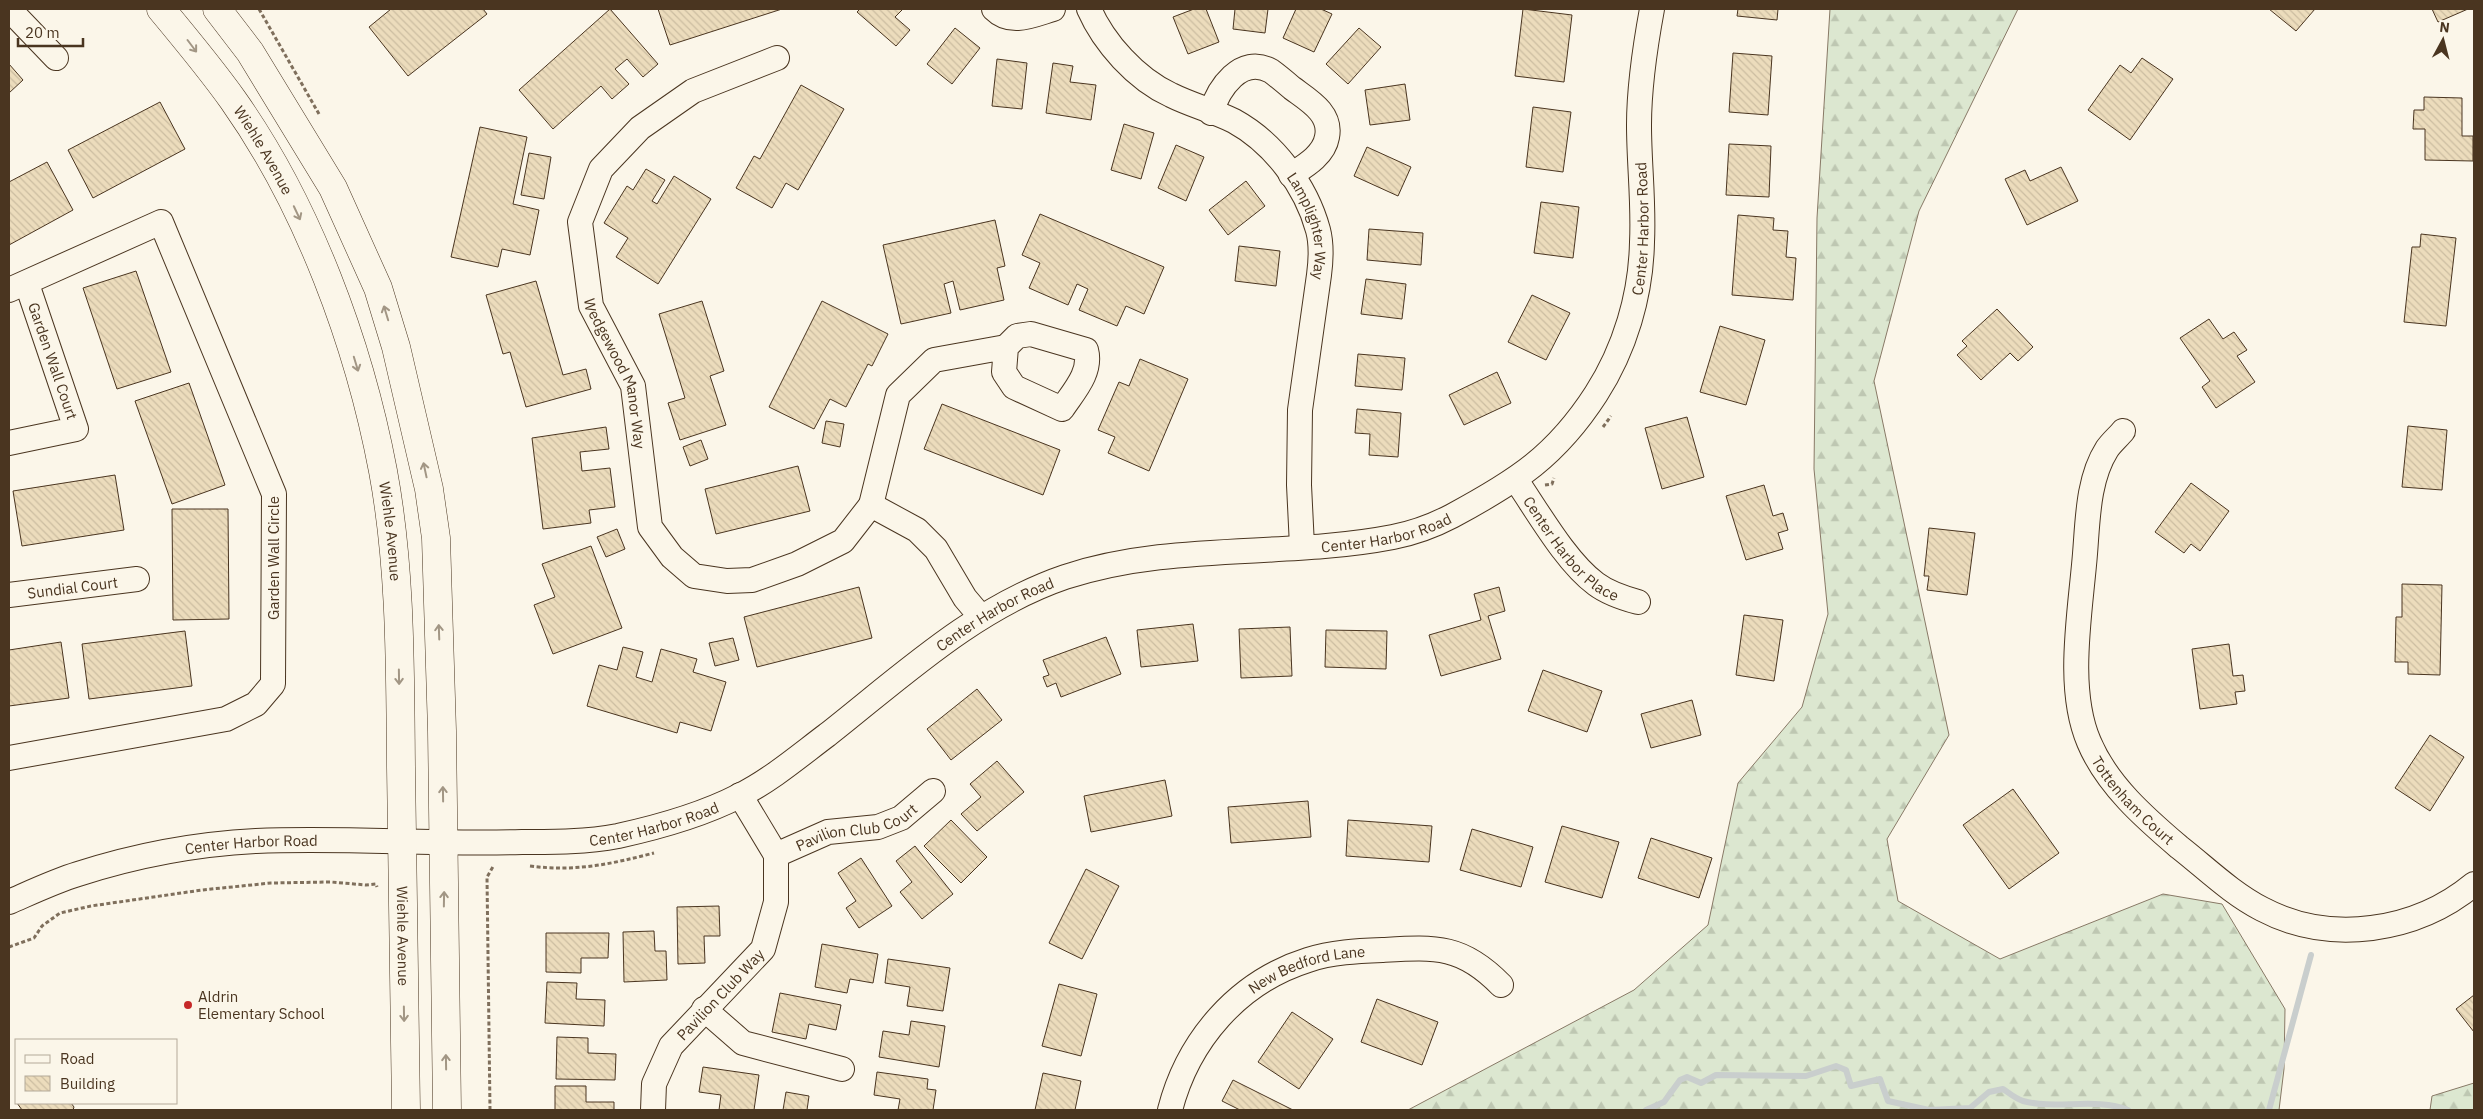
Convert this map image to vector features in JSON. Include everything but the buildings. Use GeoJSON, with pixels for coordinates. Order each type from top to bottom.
{"type":"FeatureCollection","features":[{"type":"Feature","properties":{"kind":"main road","name":"Wiehle Avenue"},"geometry":{"type":"LineString","coordinates":[[162,9],[234,102],[268,157],[295,208],[331,288],[366,399],[383,471],[394,551],[398,632],[406,1110]]}},
{"type":"Feature","properties":{"kind":"main road"},"geometry":{"type":"LineString","coordinates":[[218,9],[250,52],[333,188],[378,288],[396,347],[429,489],[436,538],[444,843],[447,1110]]}},
{"type":"Feature","properties":{"kind":"street"},"geometry":{"type":"LineString","coordinates":[[9,9],[56,58]]}},
{"type":"Feature","properties":{"kind":"street"},"geometry":{"type":"LineString","coordinates":[[994,9],[1006,17],[1017,20],[1053,9]]}},
{"type":"Feature","properties":{"kind":"street","name":"Lamplighter Way"},"geometry":{"type":"LineString","coordinates":[[1089,9],[1110,46],[1129,66],[1168,94],[1233,121],[1256,136],[1278,156],[1291,175],[1318,229],[1321,253],[1300,410],[1299,484],[1302,546]]}},
{"type":"Feature","properties":{"kind":"street","name":"Center Harbor Road"},"geometry":{"type":"LineString","coordinates":[[9,902],[78,874],[192,848],[255,841],[444,843],[567,841],[609,838],[652,828],[740,795],[794,760],[963,628],[1009,600],[1047,583],[1118,563],[1168,556],[1396,537],[1436,526],[1516,480],[1548,454],[1576,423],[1600,389],[1617,355],[1630,318],[1638,282],[1642,242],[1638,120],[1643,65],[1652,9]]}},
{"type":"Feature","properties":{"kind":"street","name":"Wedgewood Manor Way"},"geometry":{"type":"LineString","coordinates":[[777,58],[693,91],[640,128],[601,169],[580,222],[591,306],[633,386],[650,527],[672,556],[694,576],[727,581],[752,580],[796,564],[843,541],[871,505],[898,395],[934,360],[1006,347]]}},
{"type":"Feature","properties":{"kind":"street"},"geometry":{"type":"LineString","coordinates":[[1211,113],[1224,84],[1234,74],[1244,69],[1260,68],[1270,70],[1318,108],[1328,126],[1324,148],[1309,163],[1291,175]]}},
{"type":"Feature","properties":{"kind":"street","name":"Garden Wall Circle"},"geometry":{"type":"LineString","coordinates":[[9,758],[226,718],[256,704],[273,684],[274,494],[161,222],[18,287]]}},
{"type":"Feature","properties":{"kind":"street","name":"Garden Wall Court"},"geometry":{"type":"LineString","coordinates":[[9,443],[76,429],[18,287]]}},
{"type":"Feature","properties":{"kind":"street","name":"Tottenham Court"},"geometry":{"type":"LineString","coordinates":[[2123,431],[2107,449],[2096,475],[2090,499],[2076,689],[2081,719],[2089,743],[2104,771],[2124,796],[2166,836],[2236,893],[2262,910],[2291,921],[2339,930],[2394,925],[2429,913],[2458,897],[2474,884]]}},
{"type":"Feature","properties":{"kind":"street","name":"Center Harbor Place"},"geometry":{"type":"LineString","coordinates":[[1516,480],[1579,569],[1597,585],[1617,596],[1638,602]]}},
{"type":"Feature","properties":{"kind":"street"},"geometry":{"type":"LineString","coordinates":[[871,505],[917,530],[936,549],[965,598],[981,617]]}},
{"type":"Feature","properties":{"kind":"street","name":"Sundial Court"},"geometry":{"type":"LineString","coordinates":[[9,595],[137,578]]}},
{"type":"Feature","properties":{"kind":"street","name":"Pavilion Club Court"},"geometry":{"type":"LineString","coordinates":[[776,855],[828,832],[878,826],[901,818],[933,791]]}},
{"type":"Feature","properties":{"kind":"street"},"geometry":{"type":"LineString","coordinates":[[740,795],[776,855]]}},
{"type":"Feature","properties":{"kind":"street","name":"Pavilion Club Way"},"geometry":{"type":"LineString","coordinates":[[653,1110],[654,1084],[671,1046],[704,1009],[763,949],[776,902],[776,855]]}},
{"type":"Feature","properties":{"kind":"street","name":"New Bedford Lane"},"geometry":{"type":"LineString","coordinates":[[1170,1110],[1186,1065],[1203,1036],[1226,1009],[1250,988],[1279,971],[1308,960],[1365,950],[1439,949],[1463,955],[1484,968],[1501,985]]}},
{"type":"Feature","properties":{"kind":"street"},"geometry":{"type":"LineString","coordinates":[[704,1009],[742,1043],[842,1069]]}},
{"type":"Feature","properties":{"kind":"path"},"geometry":{"type":"LineString","coordinates":[[525,866],[572,870],[612,864],[658,852]]}},
{"type":"Feature","properties":{"kind":"path"},"geometry":{"type":"LineString","coordinates":[[490,1110],[487,878],[494,865],[501,864]]}},
{"type":"Feature","properties":{"kind":"path"},"geometry":{"type":"LineString","coordinates":[[9,947],[34,938],[42,926],[60,913],[91,906],[202,890],[271,883],[332,882],[376,884]]}},
{"type":"Feature","properties":{"kind":"green space"},"geometry":{"type":"Polygon","coordinates":[[[1830,9],[2018,9],[1919,211],[1874,381],[1949,735],[1887,839],[1898,901],[2000,959],[2163,894],[2222,904],[2285,1009],[2284,1069],[2279,1110],[1408,1110],[1634,990],[1708,925],[1738,783],[1802,707],[1828,614],[1814,469],[1817,218],[1830,9]]]}},
{"type":"Feature","properties":{"kind":"green space"},"geometry":{"type":"Polygon","coordinates":[[[2474,1083],[2474,1110],[2430,1110],[2432,1096],[2474,1083]]]}},
{"type":"Feature","properties":{"kind":"waterway"},"geometry":{"type":"LineString","coordinates":[[2269,1110],[2311,955]]}},
{"type":"Feature","properties":{"kind":"waterway"},"geometry":{"type":"LineString","coordinates":[[1646,1110],[1664,1102],[1680,1080],[1687,1077],[1701,1083],[1716,1075],[1806,1076],[1836,1066],[1846,1070],[1851,1086],[1880,1079],[1888,1101],[1929,1110],[1970,1108],[1989,1092],[2003,1089],[2020,1100],[2036,1103],[2103,1104],[2128,1110]]}},
{"type":"Feature","properties":{"kind":"place","name":"Aldrin Elementary School"},"geometry":{"type":"Point","coordinates":[188,1005]}}]}
